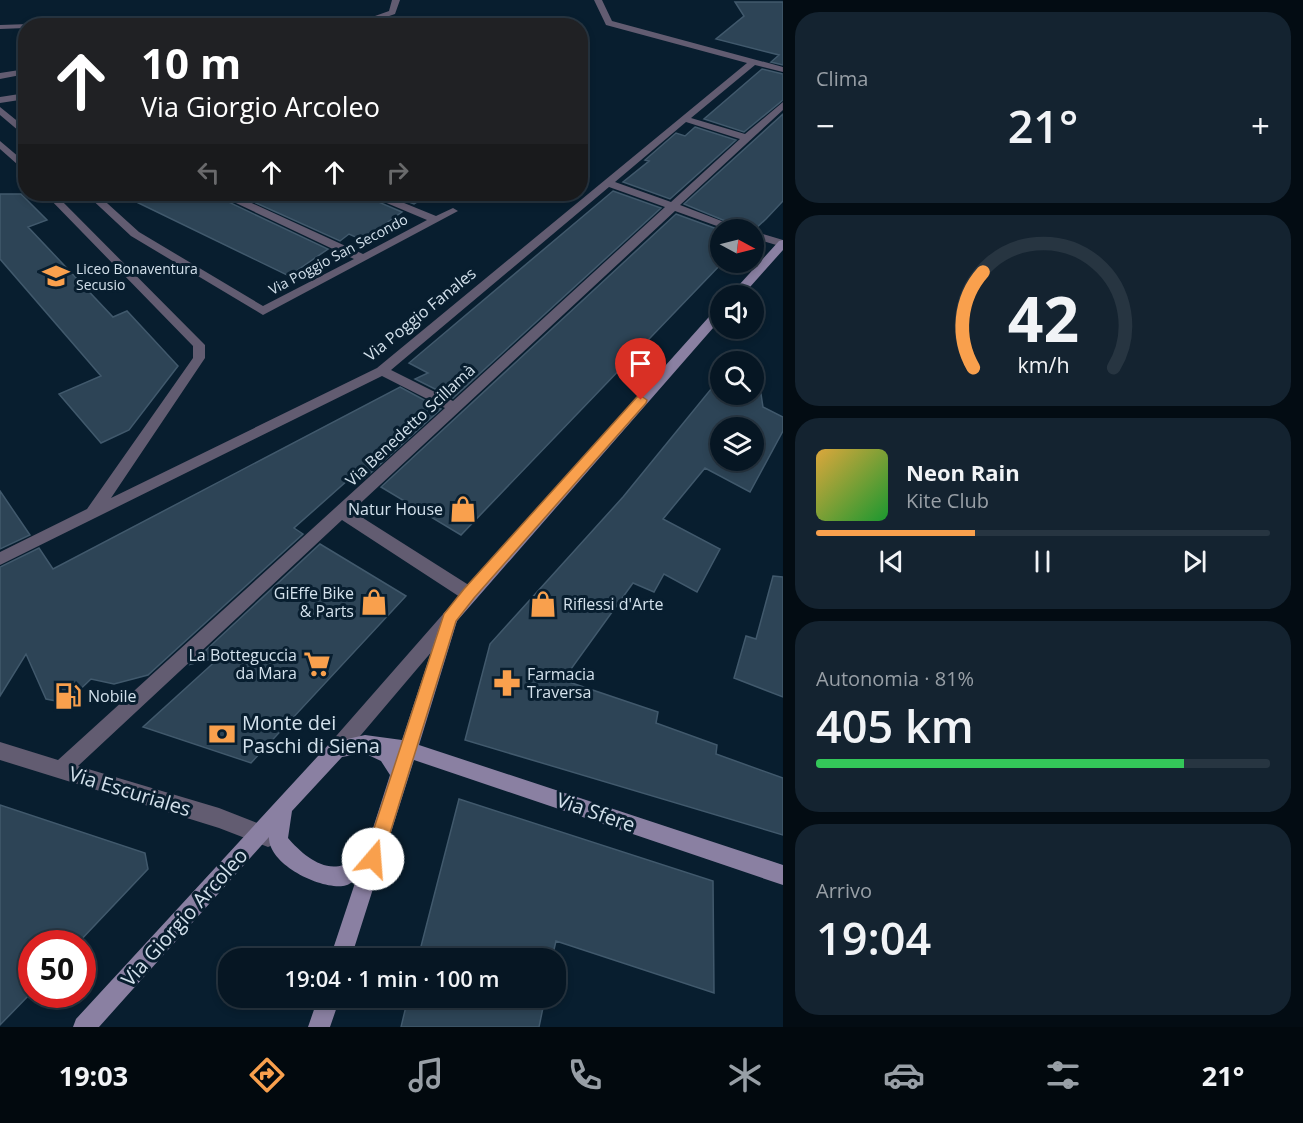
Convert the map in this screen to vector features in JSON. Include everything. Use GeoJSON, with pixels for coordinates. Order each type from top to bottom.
{"type":"FeatureCollection","features":[{"type":"Feature","properties":{"kind":"main road"},"geometry":{"type":"LineString","coordinates":[[745,285],[782,243]]}},
{"type":"Feature","properties":{"kind":"main road"},"geometry":{"type":"LineString","coordinates":[[344,948],[450,618],[710,323]]}},
{"type":"Feature","properties":{"kind":"main road"},"geometry":{"type":"LineString","coordinates":[[337,749],[365,744],[388,755],[401,774]]}},
{"type":"Feature","properties":{"kind":"main road","name":"Via Sfere"},"geometry":{"type":"LineString","coordinates":[[365,744],[409,750],[783,875]]}},
{"type":"Feature","properties":{"kind":"main road","name":"Via Giorgio Arcoleo"},"geometry":{"type":"LineString","coordinates":[[84,1027],[269,837],[284,807],[337,749]]}},
{"type":"Feature","properties":{"kind":"main road"},"geometry":{"type":"LineString","coordinates":[[269,837],[293,859],[316,873],[343,876],[373,859]]}},
{"type":"Feature","properties":{"kind":"main road"},"geometry":{"type":"LineString","coordinates":[[319,1027],[326,1008]]}},
{"type":"Feature","properties":{"kind":"street"},"geometry":{"type":"LineString","coordinates":[[374,18],[392,12],[396,0]]}},
{"type":"Feature","properties":{"kind":"street"},"geometry":{"type":"LineString","coordinates":[[598,0],[609,23],[783,70]]}},
{"type":"Feature","properties":{"kind":"street"},"geometry":{"type":"LineString","coordinates":[[0,27],[18,26]]}},
{"type":"Feature","properties":{"kind":"street","name":"Via Poggio Fanales"},"geometry":{"type":"LineString","coordinates":[[588,199],[753,62]]}},
{"type":"Feature","properties":{"kind":"street"},"geometry":{"type":"LineString","coordinates":[[0,76],[18,73]]}},
{"type":"Feature","properties":{"kind":"street"},"geometry":{"type":"LineString","coordinates":[[0,100],[18,97]]}},
{"type":"Feature","properties":{"kind":"street","name":"Via Benedetto Scillamà"},"geometry":{"type":"LineString","coordinates":[[61,770],[456,408],[671,205],[783,105]]}},
{"type":"Feature","properties":{"kind":"street"},"geometry":{"type":"LineString","coordinates":[[0,110],[18,127]]}},
{"type":"Feature","properties":{"kind":"street"},"geometry":{"type":"LineString","coordinates":[[685,119],[747,138]]}},
{"type":"Feature","properties":{"kind":"street"},"geometry":{"type":"LineString","coordinates":[[0,144],[18,161]]}},
{"type":"Feature","properties":{"kind":"street"},"geometry":{"type":"LineString","coordinates":[[607,183],[710,219]]}},
{"type":"Feature","properties":{"kind":"street"},"geometry":{"type":"LineString","coordinates":[[57,201],[199,345],[199,358],[93,512]]}},
{"type":"Feature","properties":{"kind":"street","name":"Via Poggio San Secondo"},"geometry":{"type":"LineString","coordinates":[[99,201],[135,234],[263,311],[453,211]]}},
{"type":"Feature","properties":{"kind":"street"},"geometry":{"type":"LineString","coordinates":[[240,201],[362,258]]}},
{"type":"Feature","properties":{"kind":"street"},"geometry":{"type":"LineString","coordinates":[[391,201],[436,220]]}},
{"type":"Feature","properties":{"kind":"street","name":"Via Poggio Fanales"},"geometry":{"type":"LineString","coordinates":[[0,559],[382,370],[586,201]]}},
{"type":"Feature","properties":{"kind":"street"},"geometry":{"type":"LineString","coordinates":[[764,237],[782,243]]}},
{"type":"Feature","properties":{"kind":"street"},"geometry":{"type":"LineString","coordinates":[[382,370],[456,408]]}},
{"type":"Feature","properties":{"kind":"street"},"geometry":{"type":"LineString","coordinates":[[341,512],[469,594]]}},
{"type":"Feature","properties":{"kind":"street"},"geometry":{"type":"LineString","coordinates":[[337,749],[450,618]]}},
{"type":"Feature","properties":{"kind":"street","name":"Via Escuriales"},"geometry":{"type":"LineString","coordinates":[[0,751],[219,818],[269,837]]}},
{"type":"Feature","properties":{"kind":"building"},"geometry":{"type":"Polygon","coordinates":[[[735,2],[783,2],[783,65],[771,62],[779,55],[716,39],[744,16],[735,2]]]}},
{"type":"Feature","properties":{"kind":"building"},"geometry":{"type":"Polygon","coordinates":[[[762,69],[783,74],[783,100],[744,132],[704,119],[762,69]]]}},
{"type":"Feature","properties":{"kind":"building"},"geometry":{"type":"Polygon","coordinates":[[[783,114],[783,201],[764,221],[764,219],[720,219],[684,204],[783,114]]]}},
{"type":"Feature","properties":{"kind":"building"},"geometry":{"type":"Polygon","coordinates":[[[695,127],[736,140],[670,199],[623,182],[649,161],[645,160],[676,133],[685,136],[695,127]]]}},
{"type":"Feature","properties":{"kind":"building"},"geometry":{"type":"Polygon","coordinates":[[[613,191],[661,208],[453,398],[415,379],[428,373],[409,363],[613,191]]]}},
{"type":"Feature","properties":{"kind":"building"},"geometry":{"type":"Polygon","coordinates":[[[0,194],[18,194],[18,201],[28,201],[47,220],[28,227],[113,317],[127,311],[178,366],[129,430],[101,443],[59,394],[101,376],[0,259],[0,194]]]}},
{"type":"Feature","properties":{"kind":"building"},"geometry":{"type":"Polygon","coordinates":[[[134,201],[226,201],[328,249],[289,276],[134,201]]]}},
{"type":"Feature","properties":{"kind":"building"},"geometry":{"type":"Polygon","coordinates":[[[251,201],[376,201],[402,212],[362,240],[349,234],[340,241],[251,201]]]}},
{"type":"Feature","properties":{"kind":"building"},"geometry":{"type":"Polygon","coordinates":[[[676,214],[710,226],[710,273],[712,273],[461,535],[381,487],[676,214]]]}},
{"type":"Feature","properties":{"kind":"building"},"geometry":{"type":"Polygon","coordinates":[[[400,387],[441,409],[365,478],[357,472],[294,528],[303,534],[148,675],[114,684],[91,679],[70,699],[56,701],[46,699],[26,654],[0,696],[0,567],[39,548],[53,569],[400,387]]]}},
{"type":"Feature","properties":{"kind":"building"},"geometry":{"type":"Polygon","coordinates":[[[710,390],[710,405],[763,405],[783,417],[783,431],[764,466],[764,417],[710,417],[710,471],[705,468],[663,519],[720,549],[697,592],[664,574],[654,592],[633,583],[563,680],[658,712],[656,723],[717,745],[716,754],[783,778],[783,835],[465,740],[490,644],[623,497],[710,390]]]}},
{"type":"Feature","properties":{"kind":"building"},"geometry":{"type":"Polygon","coordinates":[[[711,471],[761,471],[750,492],[711,471]]]}},
{"type":"Feature","properties":{"kind":"building"},"geometry":{"type":"Polygon","coordinates":[[[0,491],[30,535],[0,549],[0,491]]]}},
{"type":"Feature","properties":{"kind":"building"},"geometry":{"type":"Polygon","coordinates":[[[320,544],[406,596],[251,763],[143,727],[220,657],[191,664],[320,544]]]}},
{"type":"Feature","properties":{"kind":"building"},"geometry":{"type":"Polygon","coordinates":[[[773,576],[783,577],[783,697],[734,678],[746,636],[756,639],[773,576]]]}},
{"type":"Feature","properties":{"kind":"building"},"geometry":{"type":"Polygon","coordinates":[[[459,799],[713,881],[714,993],[556,941],[554,948],[421,948],[459,799]]]}},
{"type":"Feature","properties":{"kind":"building"},"geometry":{"type":"Polygon","coordinates":[[[0,805],[145,853],[148,869],[90,930],[18,930],[18,1006],[0,1025],[0,805]]]}},
{"type":"Feature","properties":{"kind":"building"},"geometry":{"type":"Polygon","coordinates":[[[406,1008],[543,1008],[539,1027],[401,1027],[406,1008]]]}},
{"type":"Feature","properties":{"kind":"place","name":"Liceo Bonaventura Secusio"},"geometry":{"type":"Point","coordinates":[56,276]}},
{"type":"Feature","properties":{"kind":"place","name":"Natur House"},"geometry":{"type":"Point","coordinates":[463,509]}},
{"type":"Feature","properties":{"kind":"place","name":"GiEffe Bike & Parts"},"geometry":{"type":"Point","coordinates":[374,602]}},
{"type":"Feature","properties":{"kind":"place","name":"Riflessi d'Arte"},"geometry":{"type":"Point","coordinates":[543,604]}},
{"type":"Feature","properties":{"kind":"place","name":"La Botteguccia da Mara"},"geometry":{"type":"Point","coordinates":[317,664]}},
{"type":"Feature","properties":{"kind":"place","name":"Farmacia Traversa"},"geometry":{"type":"Point","coordinates":[507,683]}},
{"type":"Feature","properties":{"kind":"place","name":"Nobile"},"geometry":{"type":"Point","coordinates":[68,696]}},
{"type":"Feature","properties":{"kind":"place","name":"Monte dei Paschi di Siena"},"geometry":{"type":"Point","coordinates":[222,734]}},
{"type":"Feature","properties":{"kind":"route"},"geometry":{"type":"LineString","coordinates":[[373,859],[450,618],[641,400]]}}]}
